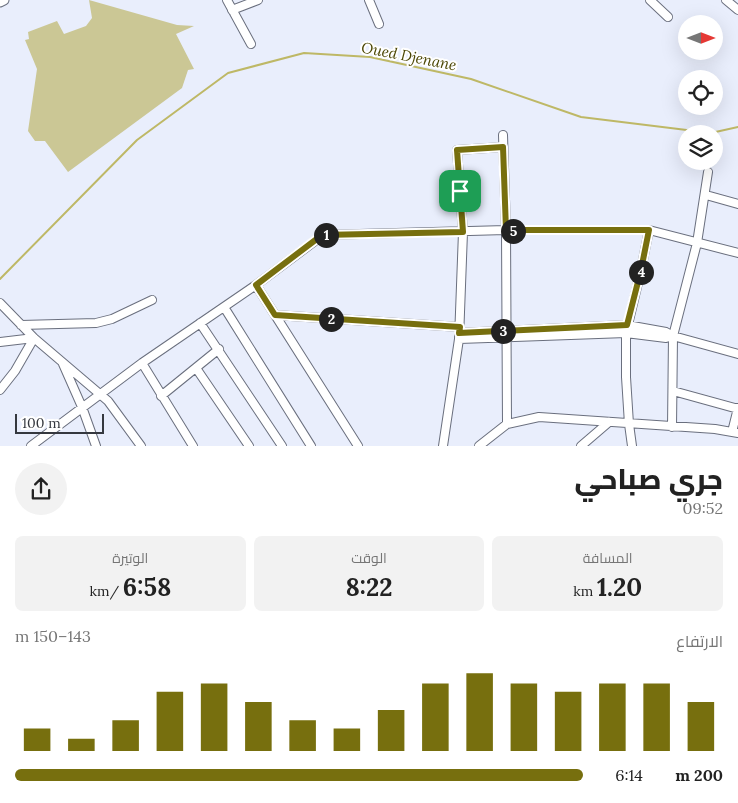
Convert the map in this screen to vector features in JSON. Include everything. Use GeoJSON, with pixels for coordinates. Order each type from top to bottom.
{"type":"FeatureCollection","features":[{"type":"Feature","properties":{"kind":"main road"},"geometry":{"type":"LineString","coordinates":[[0,2],[4,0]]}},
{"type":"Feature","properties":{"kind":"street"},"geometry":{"type":"LineString","coordinates":[[227,0],[251,44]]}},
{"type":"Feature","properties":{"kind":"street"},"geometry":{"type":"LineString","coordinates":[[232,10],[258,0]]}},
{"type":"Feature","properties":{"kind":"street"},"geometry":{"type":"LineString","coordinates":[[369,0],[379,24]]}},
{"type":"Feature","properties":{"kind":"street"},"geometry":{"type":"LineString","coordinates":[[650,0],[668,17]]}},
{"type":"Feature","properties":{"kind":"street"},"geometry":{"type":"LineString","coordinates":[[726,0],[738,10]]}},
{"type":"Feature","properties":{"kind":"street"},"geometry":{"type":"LineString","coordinates":[[503,135],[508,424]]}},
{"type":"Feature","properties":{"kind":"street"},"geometry":{"type":"LineString","coordinates":[[443,446],[459,333],[463,232],[457,150],[503,147]]}},
{"type":"Feature","properties":{"kind":"street"},"geometry":{"type":"LineString","coordinates":[[672,427],[673,336],[697,243],[706,195],[708,172]]}},
{"type":"Feature","properties":{"kind":"street"},"geometry":{"type":"LineString","coordinates":[[706,195],[738,204]]}},
{"type":"Feature","properties":{"kind":"street"},"geometry":{"type":"LineString","coordinates":[[31,446],[142,363],[256,285],[322,235],[506,230],[649,230],[738,253]]}},
{"type":"Feature","properties":{"kind":"street"},"geometry":{"type":"LineString","coordinates":[[632,446],[626,377],[626,329],[649,230]]}},
{"type":"Feature","properties":{"kind":"street"},"geometry":{"type":"LineString","coordinates":[[256,285],[358,446]]}},
{"type":"Feature","properties":{"kind":"street"},"geometry":{"type":"LineString","coordinates":[[22,325],[96,323],[112,319],[152,300]]}},
{"type":"Feature","properties":{"kind":"street"},"geometry":{"type":"LineString","coordinates":[[0,303],[34,338],[108,401],[141,446]]}},
{"type":"Feature","properties":{"kind":"street"},"geometry":{"type":"LineString","coordinates":[[224,307],[310,446]]}},
{"type":"Feature","properties":{"kind":"street"},"geometry":{"type":"LineString","coordinates":[[275,315],[459,333],[506,334],[626,329],[666,338],[673,336],[738,354]]}},
{"type":"Feature","properties":{"kind":"street"},"geometry":{"type":"LineString","coordinates":[[200,324],[282,446]]}},
{"type":"Feature","properties":{"kind":"street"},"geometry":{"type":"LineString","coordinates":[[0,342],[34,338]]}},
{"type":"Feature","properties":{"kind":"street"},"geometry":{"type":"LineString","coordinates":[[0,390],[15,372],[34,338]]}},
{"type":"Feature","properties":{"kind":"street"},"geometry":{"type":"LineString","coordinates":[[161,396],[218,350]]}},
{"type":"Feature","properties":{"kind":"street"},"geometry":{"type":"LineString","coordinates":[[61,361],[82,408],[96,446]]}},
{"type":"Feature","properties":{"kind":"street"},"geometry":{"type":"LineString","coordinates":[[142,363],[193,446]]}},
{"type":"Feature","properties":{"kind":"street"},"geometry":{"type":"LineString","coordinates":[[196,368],[249,446]]}},
{"type":"Feature","properties":{"kind":"street"},"geometry":{"type":"LineString","coordinates":[[479,446],[508,424],[539,417],[715,429],[735,433],[738,409],[673,391]]}},
{"type":"Feature","properties":{"kind":"street"},"geometry":{"type":"LineString","coordinates":[[582,446],[609,422]]}},
{"type":"Feature","properties":{"kind":"shaded area"},"geometry":{"type":"Polygon","coordinates":[[[89,0],[177,25],[194,26],[176,34],[194,69],[188,70],[182,88],[68,172],[45,141],[35,141],[28,131],[37,69],[25,40],[29,39],[28,32],[57,21],[64,34],[86,26],[92,18],[89,0]]]}},
{"type":"Feature","properties":{"kind":"waterway","name":"Oued Djenane"},"geometry":{"type":"LineString","coordinates":[[0,279],[137,140],[228,73],[304,53],[370,57],[471,79],[581,117],[711,133],[738,127]]}},
{"type":"Feature","properties":{"kind":"route"},"geometry":{"type":"LineString","coordinates":[[503,147],[506,230],[649,230],[627,325],[459,333],[460,327],[275,315],[256,285],[322,235],[463,232],[460,191],[457,150],[503,147]]}}]}
